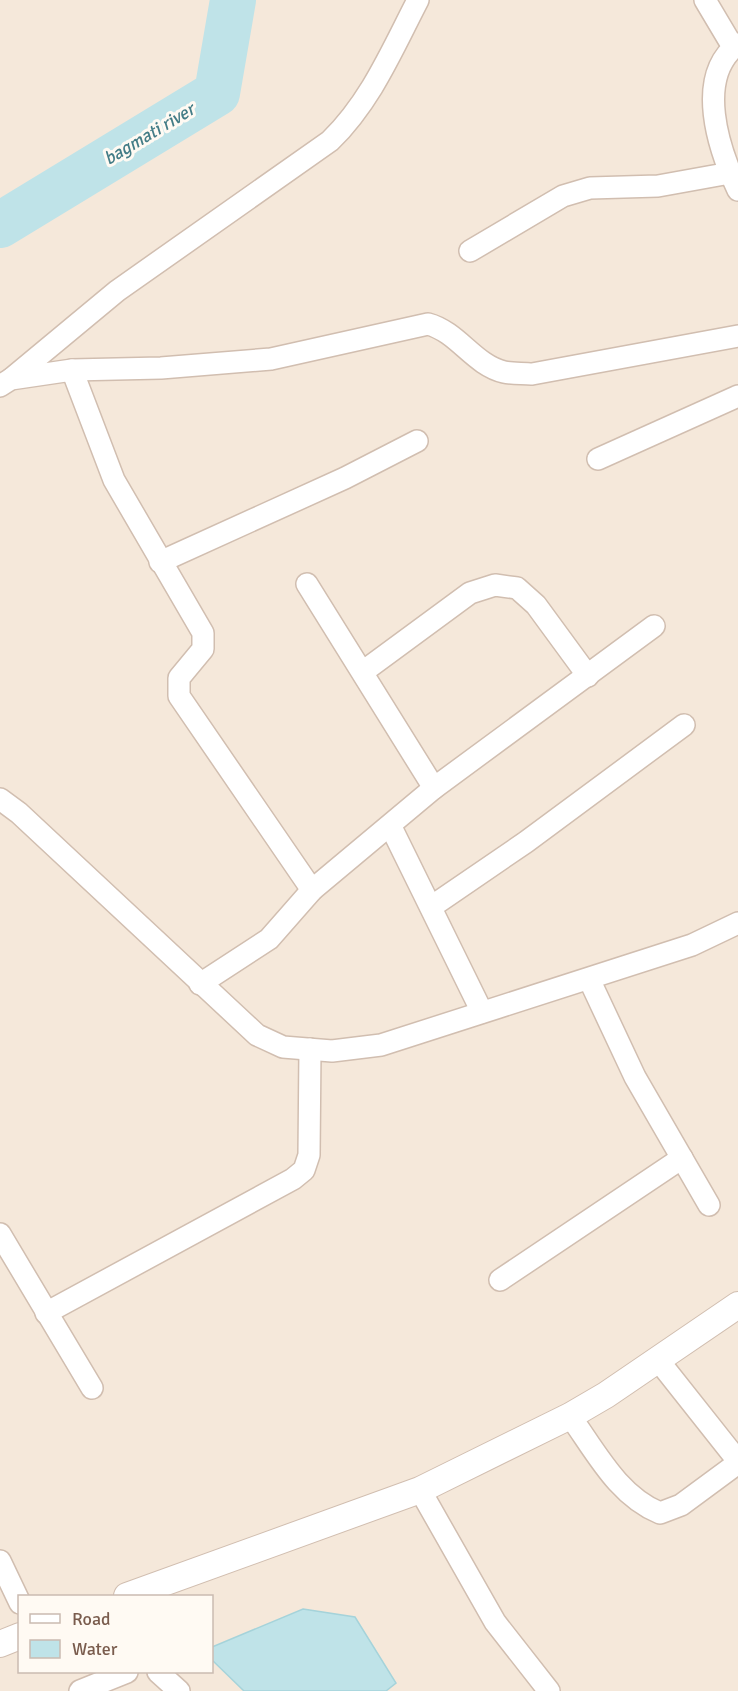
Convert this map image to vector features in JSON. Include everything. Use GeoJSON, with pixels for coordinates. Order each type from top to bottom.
{"type":"FeatureCollection","features":[{"type":"Feature","properties":{"kind":"street"},"geometry":{"type":"LineString","coordinates":[[4,379],[117,291],[330,141],[353,118],[372,89],[418,0]]}},
{"type":"Feature","properties":{"kind":"street"},"geometry":{"type":"LineString","coordinates":[[470,251],[563,196],[590,188],[612,190],[734,181],[722,149],[713,88],[720,68],[736,46],[705,0]]}},
{"type":"Feature","properties":{"kind":"street"},"geometry":{"type":"LineString","coordinates":[[4,379],[72,370],[161,368],[271,359],[428,324],[444,328],[484,363],[503,372],[532,374],[738,336]]}},
{"type":"Feature","properties":{"kind":"street"},"geometry":{"type":"LineString","coordinates":[[72,370],[114,480],[203,633],[203,649],[180,678],[179,696],[312,890]]}},
{"type":"Feature","properties":{"kind":"street"},"geometry":{"type":"LineString","coordinates":[[598,459],[738,396]]}},
{"type":"Feature","properties":{"kind":"street"},"geometry":{"type":"LineString","coordinates":[[160,562],[345,478],[417,441]]}},
{"type":"Feature","properties":{"kind":"street"},"geometry":{"type":"LineString","coordinates":[[307,584],[364,671],[434,788]]}},
{"type":"Feature","properties":{"kind":"street"},"geometry":{"type":"LineString","coordinates":[[364,671],[470,593],[495,585],[517,588],[536,605],[588,676]]}},
{"type":"Feature","properties":{"kind":"street"},"geometry":{"type":"LineString","coordinates":[[200,984],[270,939],[312,890],[434,788],[654,626]]}},
{"type":"Feature","properties":{"kind":"street"},"geometry":{"type":"LineString","coordinates":[[431,907],[526,842],[684,726]]}},
{"type":"Feature","properties":{"kind":"street"},"geometry":{"type":"LineString","coordinates":[[0,799],[19,813],[257,1035],[283,1047],[333,1051],[381,1045],[692,945],[738,923]]}},
{"type":"Feature","properties":{"kind":"street"},"geometry":{"type":"LineString","coordinates":[[391,826],[482,1012]]}},
{"type":"Feature","properties":{"kind":"street"},"geometry":{"type":"LineString","coordinates":[[589,979],[635,1077],[709,1204]]}},
{"type":"Feature","properties":{"kind":"street"},"geometry":{"type":"LineString","coordinates":[[46,1313],[293,1179],[304,1170],[309,1155],[310,1049]]}},
{"type":"Feature","properties":{"kind":"street"},"geometry":{"type":"LineString","coordinates":[[500,1280],[682,1158]]}},
{"type":"Feature","properties":{"kind":"street"},"geometry":{"type":"LineString","coordinates":[[0,1234],[92,1388]]}},
{"type":"Feature","properties":{"kind":"street"},"geometry":{"type":"LineString","coordinates":[[130,1595],[420,1490],[570,1416],[738,1305]]}},
{"type":"Feature","properties":{"kind":"street"},"geometry":{"type":"LineString","coordinates":[[570,1416],[625,1492],[644,1507],[660,1513],[681,1505],[738,1462],[658,1360]]}},
{"type":"Feature","properties":{"kind":"street"},"geometry":{"type":"LineString","coordinates":[[420,1490],[495,1622],[549,1691]]}},
{"type":"Feature","properties":{"kind":"street"},"geometry":{"type":"LineString","coordinates":[[0,1561],[18,1600]]}},
{"type":"Feature","properties":{"kind":"street"},"geometry":{"type":"LineString","coordinates":[[0,1644],[18,1637]]}},
{"type":"Feature","properties":{"kind":"street"},"geometry":{"type":"LineString","coordinates":[[80,1691],[122,1673]]}},
{"type":"Feature","properties":{"kind":"street"},"geometry":{"type":"LineString","coordinates":[[160,1673],[179,1691]]}},
{"type":"Feature","properties":{"kind":"shaded area"},"geometry":{"type":"Polygon","coordinates":[[[0,0],[738,0],[738,1691],[0,1691],[0,0]]]}},
{"type":"Feature","properties":{"kind":"water"},"geometry":{"type":"Polygon","coordinates":[[[303,1609],[355,1617],[396,1683],[386,1691],[244,1691],[213,1661],[213,1647],[303,1609]]]}},
{"type":"Feature","properties":{"kind":"waterway","name":"bagmati river"},"geometry":{"type":"LineString","coordinates":[[0,225],[217,93],[233,0]]}}]}
